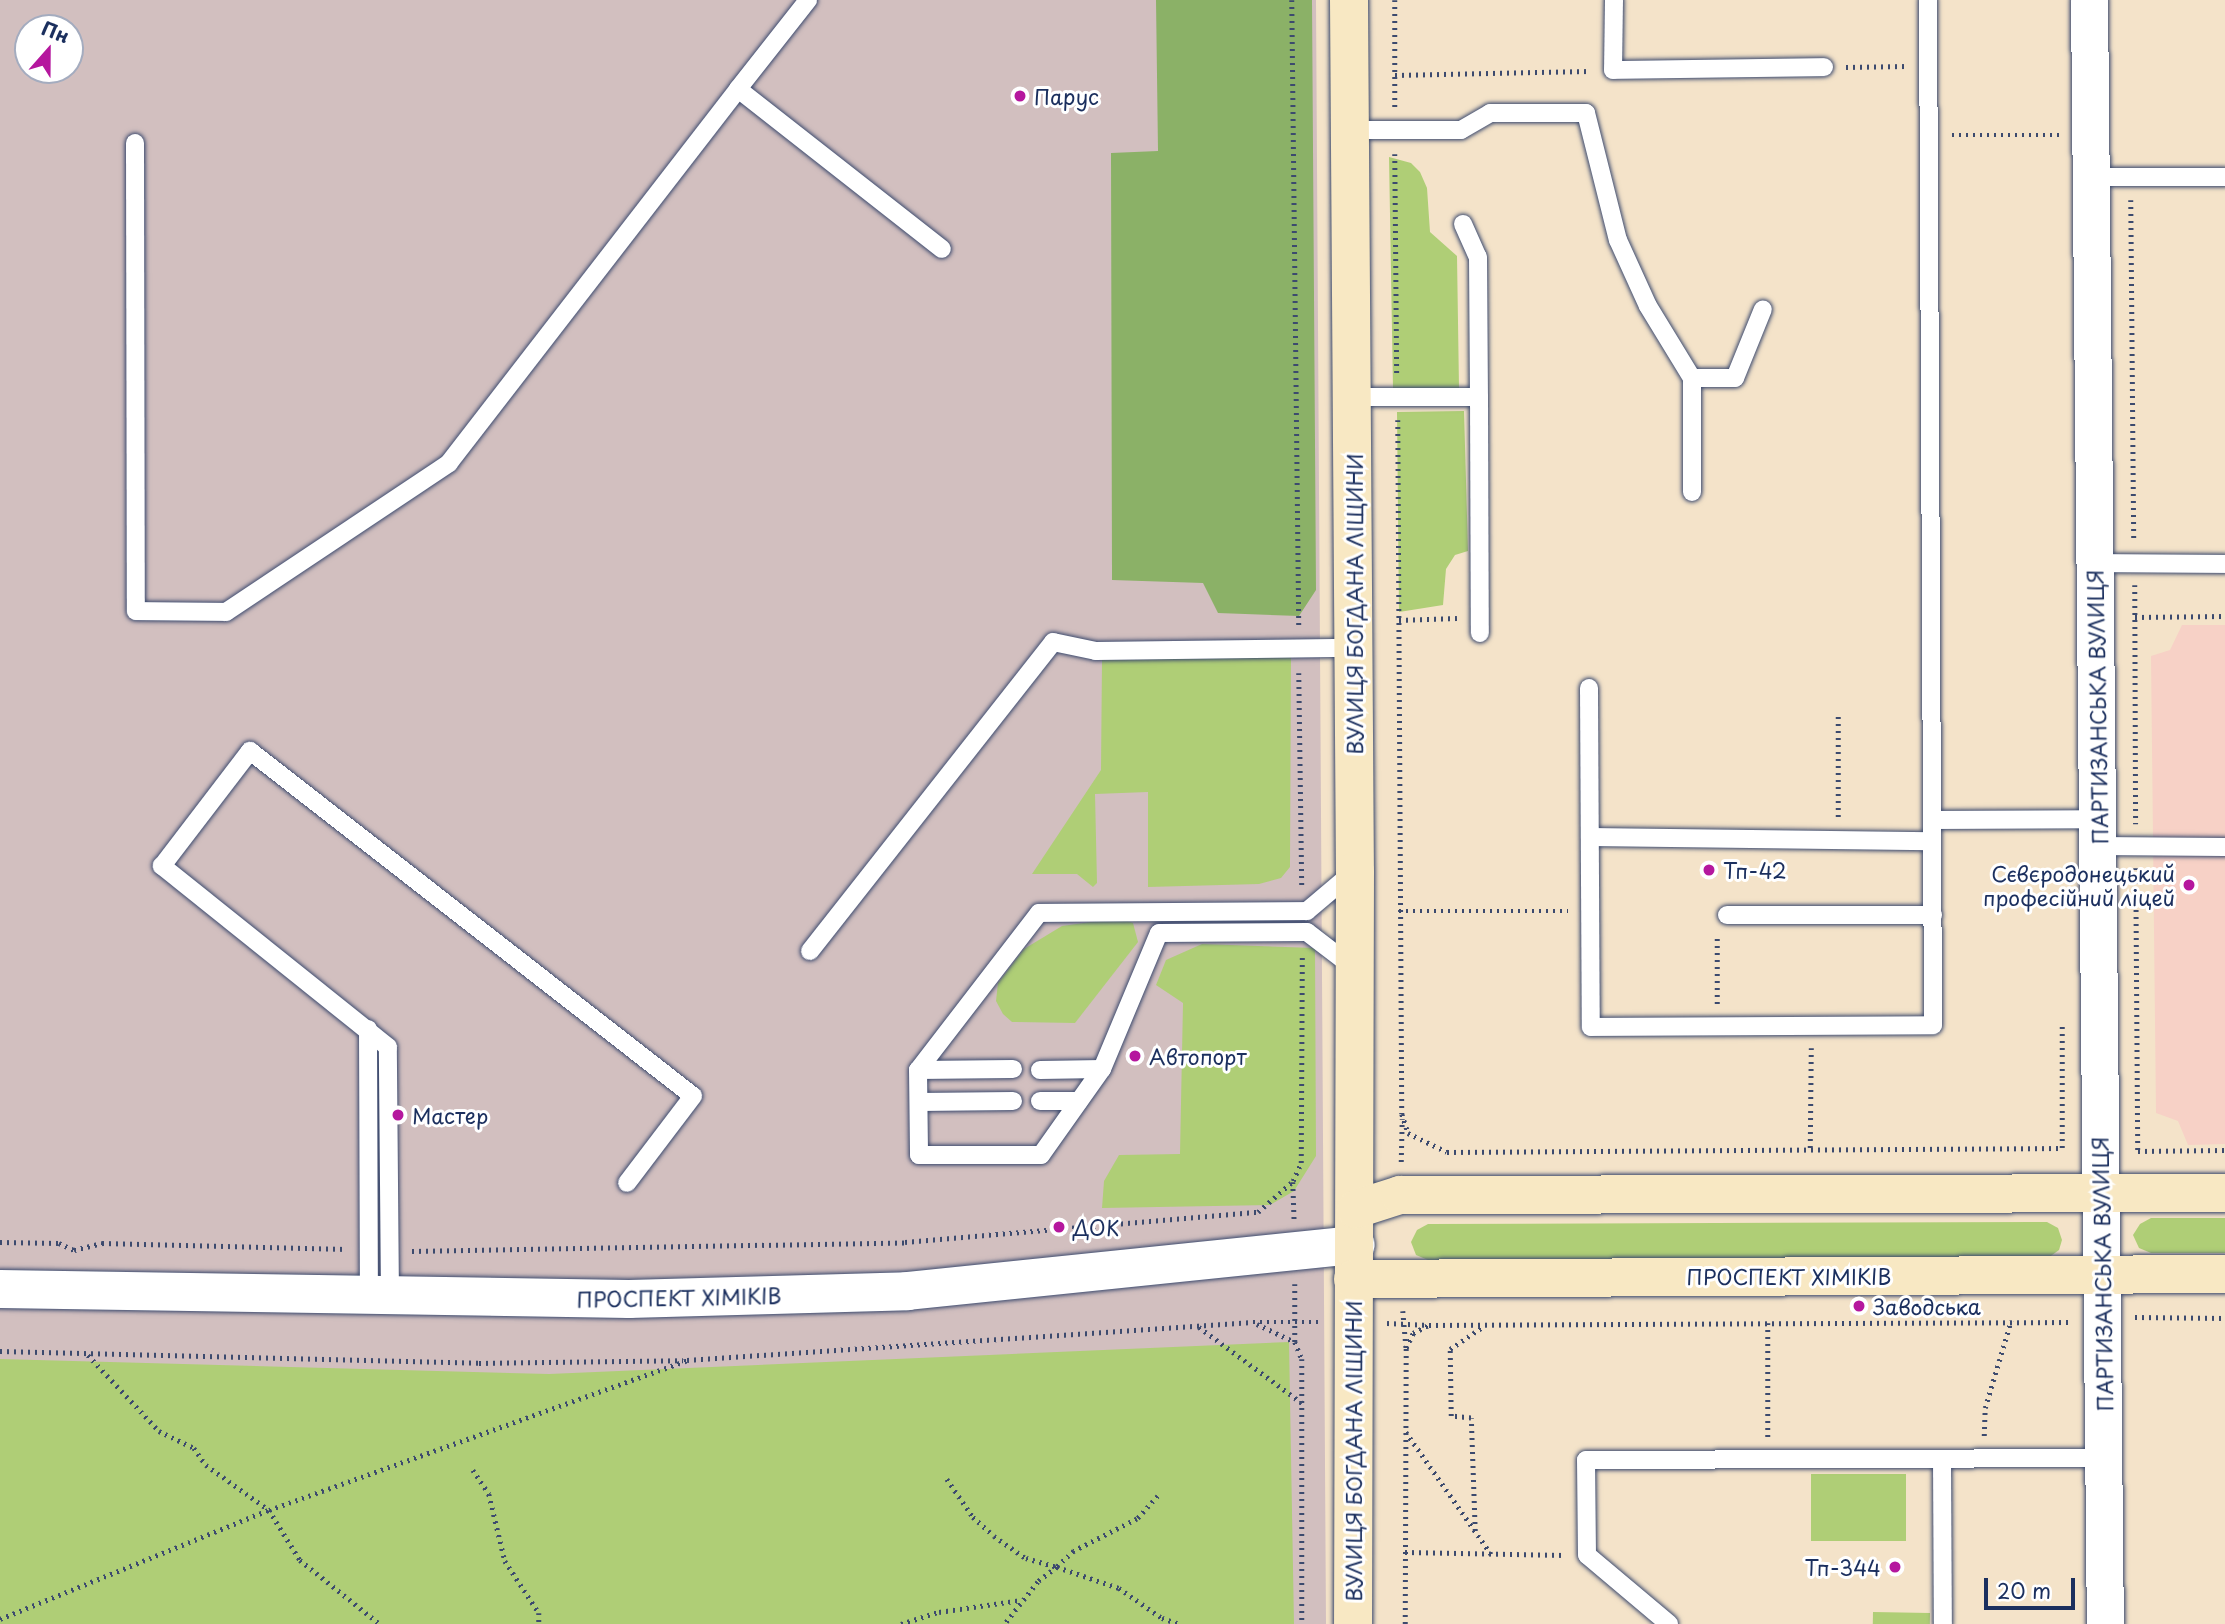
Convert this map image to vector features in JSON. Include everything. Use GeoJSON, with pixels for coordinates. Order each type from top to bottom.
{"type":"FeatureCollection","features":[{"type":"Feature","properties":{"kind":"main road","name":"ВУЛИЦЯ БОГДАНА ЛІЩИНИ"},"geometry":{"type":"LineString","coordinates":[[1349,0],[1355,871],[1353,1624]]}},
{"type":"Feature","properties":{"kind":"main road","name":"ПРОСПЕКТ ХІМІКІВ"},"geometry":{"type":"LineString","coordinates":[[1355,1244],[1400,1195],[2225,1193]]}},
{"type":"Feature","properties":{"kind":"main road","name":"ПРОСПЕКТ ХІМІКІВ"},"geometry":{"type":"LineString","coordinates":[[1355,1244],[2061,1275],[2225,1274]]}},
{"type":"Feature","properties":{"kind":"street","name":"ПАРТИЗАНСЬКА ВУЛИЦЯ"},"geometry":{"type":"LineString","coordinates":[[2089,0],[2105,1624]]}},
{"type":"Feature","properties":{"kind":"street","name":"ПРОСПЕКТ ХІМІКІВ"},"geometry":{"type":"LineString","coordinates":[[0,1289],[380,1298],[629,1299],[908,1291],[1355,1244]]}},
{"type":"Feature","properties":{"kind":"lane"},"geometry":{"type":"LineString","coordinates":[[135,143],[136,611],[226,612],[449,463],[807,0]]}},
{"type":"Feature","properties":{"kind":"lane"},"geometry":{"type":"LineString","coordinates":[[1614,0],[1613,70],[1824,67]]}},
{"type":"Feature","properties":{"kind":"lane"},"geometry":{"type":"LineString","coordinates":[[1589,688],[1591,1027],[1933,1025],[1928,0]]}},
{"type":"Feature","properties":{"kind":"lane"},"geometry":{"type":"LineString","coordinates":[[738,89],[942,249]]}},
{"type":"Feature","properties":{"kind":"lane"},"geometry":{"type":"LineString","coordinates":[[1351,130],[1461,130],[1490,113],[1587,113],[1618,240],[1648,306],[1692,378],[1692,492]]}},
{"type":"Feature","properties":{"kind":"lane"},"geometry":{"type":"LineString","coordinates":[[2089,177],[2225,177]]}},
{"type":"Feature","properties":{"kind":"lane"},"geometry":{"type":"LineString","coordinates":[[1462,224],[1478,257],[1480,625]]}},
{"type":"Feature","properties":{"kind":"lane"},"geometry":{"type":"LineString","coordinates":[[1692,378],[1735,378],[1763,309]]}},
{"type":"Feature","properties":{"kind":"lane"},"geometry":{"type":"LineString","coordinates":[[1353,397],[1479,397]]}},
{"type":"Feature","properties":{"kind":"lane"},"geometry":{"type":"LineString","coordinates":[[2095,564],[2225,564]]}},
{"type":"Feature","properties":{"kind":"lane"},"geometry":{"type":"LineString","coordinates":[[810,951],[1053,642],[1096,651],[1354,648]]}},
{"type":"Feature","properties":{"kind":"lane"},"geometry":{"type":"LineString","coordinates":[[380,1298],[389,1251],[388,1046],[162,866],[250,751],[693,1096],[627,1183]]}},
{"type":"Feature","properties":{"kind":"lane"},"geometry":{"type":"LineString","coordinates":[[1932,820],[2098,833],[2136,846],[2225,847]]}},
{"type":"Feature","properties":{"kind":"lane"},"geometry":{"type":"LineString","coordinates":[[1590,837],[1932,842]]}},
{"type":"Feature","properties":{"kind":"lane"},"geometry":{"type":"LineString","coordinates":[[1355,871],[1302,911],[1039,913],[918,1070],[919,1156],[1041,1155],[1102,1069],[1159,933],[1302,933],[1355,968]]}},
{"type":"Feature","properties":{"kind":"lane"},"geometry":{"type":"LineString","coordinates":[[1727,915],[1933,915]]}},
{"type":"Feature","properties":{"kind":"lane"},"geometry":{"type":"LineString","coordinates":[[368,1030],[369,1250],[380,1298]]}},
{"type":"Feature","properties":{"kind":"lane"},"geometry":{"type":"LineString","coordinates":[[918,1070],[1013,1069]]}},
{"type":"Feature","properties":{"kind":"lane"},"geometry":{"type":"LineString","coordinates":[[1040,1070],[1102,1069]]}},
{"type":"Feature","properties":{"kind":"lane"},"geometry":{"type":"LineString","coordinates":[[919,1102],[1013,1101]]}},
{"type":"Feature","properties":{"kind":"lane"},"geometry":{"type":"LineString","coordinates":[[1040,1101],[1079,1101]]}},
{"type":"Feature","properties":{"kind":"lane"},"geometry":{"type":"LineString","coordinates":[[1669,1624],[1587,1555],[1586,1460],[2104,1458]]}},
{"type":"Feature","properties":{"kind":"lane"},"geometry":{"type":"LineString","coordinates":[[1942,1459],[1943,1624]]}},
{"type":"Feature","properties":{"kind":"path"},"geometry":{"type":"LineString","coordinates":[[1292,0],[1302,911]]}},
{"type":"Feature","properties":{"kind":"path"},"geometry":{"type":"LineString","coordinates":[[1395,0],[1402,1114],[1408,1133],[1447,1152]]}},
{"type":"Feature","properties":{"kind":"path"},"geometry":{"type":"LineString","coordinates":[[1824,67],[1929,66]]}},
{"type":"Feature","properties":{"kind":"path"},"geometry":{"type":"LineString","coordinates":[[1395,75],[1613,70]]}},
{"type":"Feature","properties":{"kind":"path"},"geometry":{"type":"LineString","coordinates":[[1930,135],[2060,135]]}},
{"type":"Feature","properties":{"kind":"path"},"geometry":{"type":"LineString","coordinates":[[2131,198],[2137,1147],[2138,1151],[2225,1150]]}},
{"type":"Feature","properties":{"kind":"path"},"geometry":{"type":"LineString","coordinates":[[2135,617],[2225,616]]}},
{"type":"Feature","properties":{"kind":"path"},"geometry":{"type":"LineString","coordinates":[[1399,620],[1480,625]]}},
{"type":"Feature","properties":{"kind":"path"},"geometry":{"type":"LineString","coordinates":[[1838,716],[1838,841]]}},
{"type":"Feature","properties":{"kind":"path"},"geometry":{"type":"LineString","coordinates":[[1399,911],[1590,911]]}},
{"type":"Feature","properties":{"kind":"path"},"geometry":{"type":"LineString","coordinates":[[1717,1026],[1715,937],[1728,937],[1727,915]]}},
{"type":"Feature","properties":{"kind":"path"},"geometry":{"type":"LineString","coordinates":[[389,1251],[905,1242],[1258,1213],[1293,1181],[1301,1163],[1302,933]]}},
{"type":"Feature","properties":{"kind":"path"},"geometry":{"type":"LineString","coordinates":[[1811,1026],[1811,1149]]}},
{"type":"Feature","properties":{"kind":"path"},"geometry":{"type":"LineString","coordinates":[[2062,1148],[2062,1194]]}},
{"type":"Feature","properties":{"kind":"path"},"geometry":{"type":"LineString","coordinates":[[2148,1151],[2151,1194]]}},
{"type":"Feature","properties":{"kind":"path"},"geometry":{"type":"LineString","coordinates":[[0,1242],[59,1243],[74,1250],[102,1243],[369,1250]]}},
{"type":"Feature","properties":{"kind":"path"},"geometry":{"type":"LineString","coordinates":[[2169,1274],[2187,1318]]}},
{"type":"Feature","properties":{"kind":"path"},"geometry":{"type":"LineString","coordinates":[[2061,1275],[2061,1322]]}},
{"type":"Feature","properties":{"kind":"path"},"geometry":{"type":"LineString","coordinates":[[2132,1329],[2132,1317],[2225,1318]]}},
{"type":"Feature","properties":{"kind":"path"},"geometry":{"type":"LineString","coordinates":[[1983,1459],[1985,1408],[2011,1321]]}},
{"type":"Feature","properties":{"kind":"path"},"geometry":{"type":"LineString","coordinates":[[1405,1624],[1406,1348],[1413,1333],[1429,1325],[2070,1321],[2070,1335]]}},
{"type":"Feature","properties":{"kind":"path"},"geometry":{"type":"LineString","coordinates":[[0,1351],[479,1363],[687,1360],[1253,1322],[1295,1342],[1302,1359],[1302,1624]]}},
{"type":"Feature","properties":{"kind":"path"},"geometry":{"type":"LineString","coordinates":[[1768,1323],[1768,1460]]}},
{"type":"Feature","properties":{"kind":"path"},"geometry":{"type":"LineString","coordinates":[[1475,1531],[1471,1418],[1451,1416],[1450,1349],[1484,1325]]}},
{"type":"Feature","properties":{"kind":"path"},"geometry":{"type":"LineString","coordinates":[[1199,1326],[1302,1404]]}},
{"type":"Feature","properties":{"kind":"path"},"geometry":{"type":"LineString","coordinates":[[88,1354],[159,1431],[194,1448],[206,1465],[268,1510],[300,1560],[380,1624]]}},
{"type":"Feature","properties":{"kind":"path"},"geometry":{"type":"LineString","coordinates":[[0,1621],[268,1510],[687,1360]]}},
{"type":"Feature","properties":{"kind":"path"},"geometry":{"type":"LineString","coordinates":[[1406,1432],[1491,1554]]}},
{"type":"Feature","properties":{"kind":"path"},"geometry":{"type":"LineString","coordinates":[[473,1470],[489,1494],[505,1561],[539,1613],[539,1624]]}},
{"type":"Feature","properties":{"kind":"path"},"geometry":{"type":"LineString","coordinates":[[947,1479],[973,1517],[994,1536],[1026,1558],[1119,1588],[1162,1618],[1179,1624]]}},
{"type":"Feature","properties":{"kind":"path"},"geometry":{"type":"LineString","coordinates":[[1005,1624],[1022,1600],[1074,1550],[1137,1519],[1158,1496]]}},
{"type":"Feature","properties":{"kind":"path"},"geometry":{"type":"LineString","coordinates":[[1405,1552],[1587,1555]]}},
{"type":"Feature","properties":{"kind":"path"},"geometry":{"type":"LineString","coordinates":[[901,1624],[939,1612],[1022,1600]]}},
{"type":"Feature","properties":{"kind":"shaded area"},"geometry":{"type":"Polygon","coordinates":[[[0,0],[1316,0],[1326,1624],[0,1624],[0,0]]]}},
{"type":"Feature","properties":{"kind":"shaded area","name":"Сєвєродонецький професійний ліцей"},"geometry":{"type":"Polygon","coordinates":[[[2182,625],[2225,625],[2225,1144],[2188,1145],[2178,1121],[2156,1113],[2151,656],[2170,650],[2182,625]]]}},
{"type":"Feature","properties":{"kind":"green space"},"geometry":{"type":"Polygon","coordinates":[[[1156,0],[1312,0],[1316,590],[1299,616],[1218,613],[1203,583],[1112,580],[1111,153],[1158,151],[1156,0]]]}},
{"type":"Feature","properties":{"kind":"green space"},"geometry":{"type":"Polygon","coordinates":[[[1389,157],[1411,163],[1420,172],[1427,188],[1430,232],[1457,256],[1459,388],[1393,389],[1389,157]]]}},
{"type":"Feature","properties":{"kind":"green space"},"geometry":{"type":"Polygon","coordinates":[[[1464,411],[1468,551],[1455,555],[1446,569],[1443,605],[1399,612],[1397,412],[1464,411]]]}},
{"type":"Feature","properties":{"kind":"green space"},"geometry":{"type":"Polygon","coordinates":[[[1291,657],[1290,867],[1281,878],[1259,884],[1148,887],[1148,792],[1095,794],[1097,883],[1093,887],[1077,874],[1032,874],[1101,770],[1102,660],[1291,657]]]}},
{"type":"Feature","properties":{"kind":"green space"},"geometry":{"type":"Polygon","coordinates":[[[1119,918],[1133,923],[1138,942],[1075,1023],[1012,1022],[1003,1014],[996,1001],[998,983],[1024,949],[1062,926],[1119,918]]]}},
{"type":"Feature","properties":{"kind":"green space"},"geometry":{"type":"Polygon","coordinates":[[[1202,944],[1315,948],[1316,1156],[1294,1191],[1270,1205],[1102,1208],[1104,1181],[1119,1155],[1180,1154],[1183,1003],[1156,985],[1166,960],[1202,944]]]}},
{"type":"Feature","properties":{"kind":"green space"},"geometry":{"type":"Polygon","coordinates":[[[2151,1218],[2225,1218],[2225,1253],[2151,1253],[2139,1248],[2133,1235],[2140,1224],[2151,1218]]]}},
{"type":"Feature","properties":{"kind":"green space"},"geometry":{"type":"Polygon","coordinates":[[[2047,1222],[2058,1228],[2062,1240],[2059,1250],[2048,1258],[1428,1260],[1416,1255],[1411,1242],[1417,1230],[1428,1224],[2047,1222]]]}},
{"type":"Feature","properties":{"kind":"green space"},"geometry":{"type":"Polygon","coordinates":[[[1289,1342],[1294,1624],[0,1624],[0,1359],[549,1374],[1289,1342]]]}},
{"type":"Feature","properties":{"kind":"green space"},"geometry":{"type":"Polygon","coordinates":[[[1811,1474],[1906,1474],[1906,1541],[1811,1541],[1811,1474]]]}},
{"type":"Feature","properties":{"kind":"green space"},"geometry":{"type":"Polygon","coordinates":[[[1873,1612],[1930,1613],[1930,1624],[1873,1624],[1873,1612]]]}},
{"type":"Feature","properties":{"kind":"place","name":"Парус"},"geometry":{"type":"Point","coordinates":[1020,96]}},
{"type":"Feature","properties":{"kind":"place","name":"Тп-42"},"geometry":{"type":"Point","coordinates":[1709,870]}},
{"type":"Feature","properties":{"kind":"place","name":"Сєвєродонецький професійний ліцей"},"geometry":{"type":"Point","coordinates":[2189,885]}},
{"type":"Feature","properties":{"kind":"place","name":"Автопорт"},"geometry":{"type":"Point","coordinates":[1135,1056]}},
{"type":"Feature","properties":{"kind":"place","name":"Мастер"},"geometry":{"type":"Point","coordinates":[398,1115]}},
{"type":"Feature","properties":{"kind":"place","name":"ДОК"},"geometry":{"type":"Point","coordinates":[1059,1227]}},
{"type":"Feature","properties":{"kind":"place","name":"Заводська"},"geometry":{"type":"Point","coordinates":[1859,1306]}},
{"type":"Feature","properties":{"kind":"place","name":"Тп-344"},"geometry":{"type":"Point","coordinates":[1895,1567]}}]}
